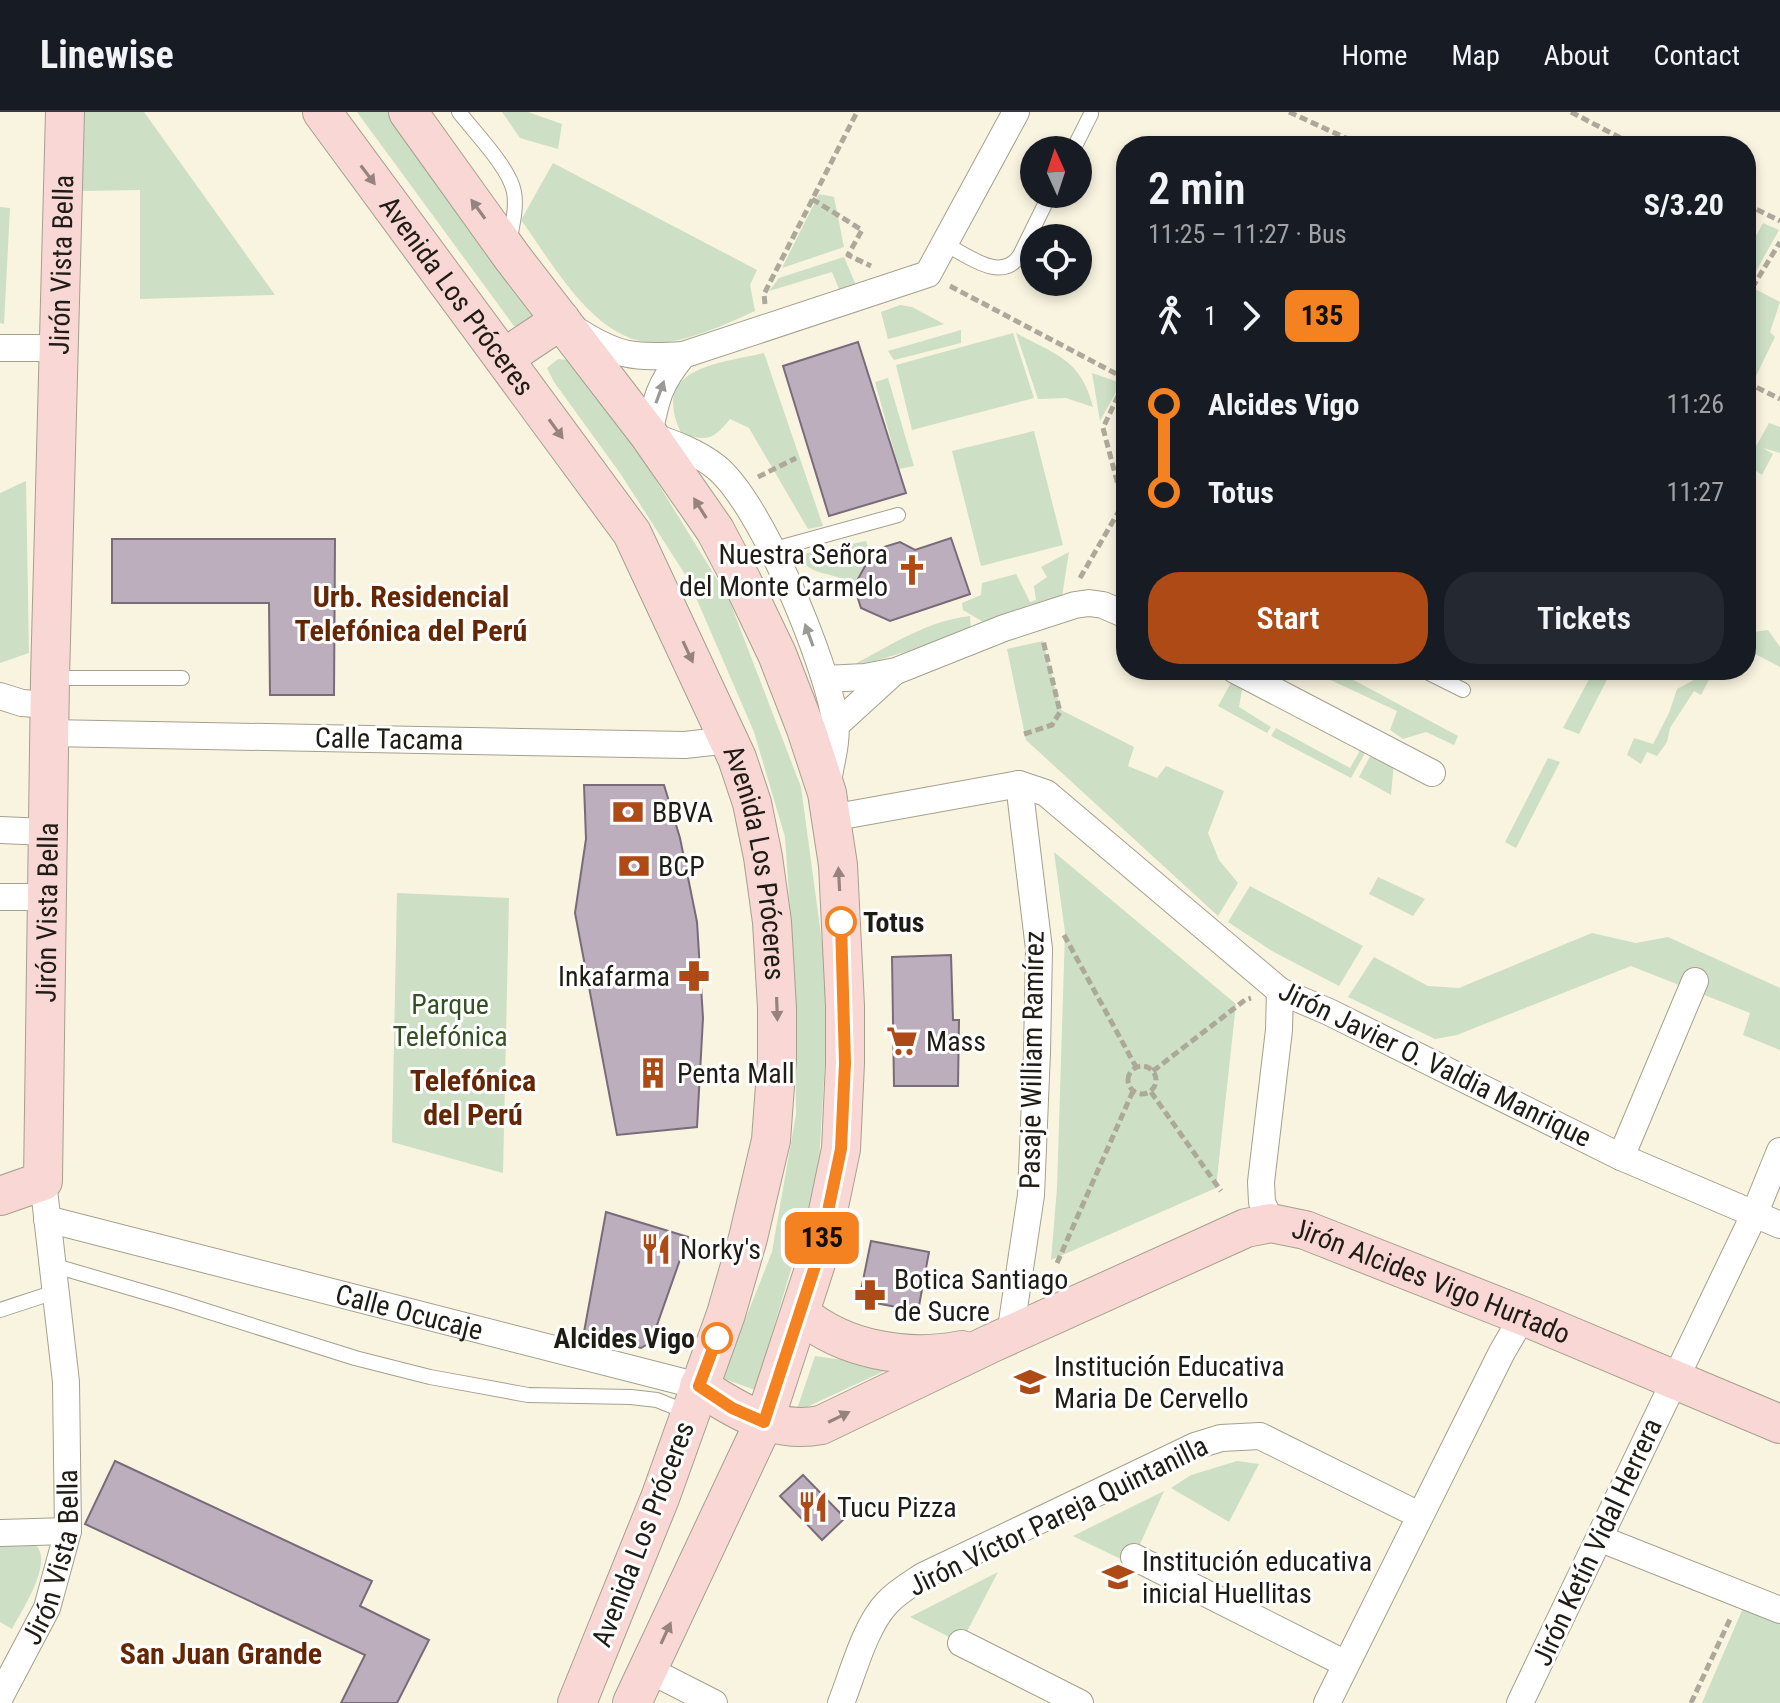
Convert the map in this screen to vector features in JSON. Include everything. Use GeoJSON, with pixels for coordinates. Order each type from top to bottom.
{"type":"FeatureCollection","features":[{"type":"Feature","properties":{"kind":"main road","name":"Jirón Vista Bella"},"geometry":{"type":"LineString","coordinates":[[43,1181],[45,897],[65,112]]}},
{"type":"Feature","properties":{"kind":"main road","name":"Avenida Los Próceres"},"geometry":{"type":"LineString","coordinates":[[322,112],[632,533],[729,740],[752,803],[763,857],[772,922],[777,1059],[771,1140],[726,1314],[660,1498],[577,1703]]}},
{"type":"Feature","properties":{"kind":"main road","name":"Avenida Los Próceres"},"geometry":{"type":"LineString","coordinates":[[408,112],[508,251],[689,489],[742,581],[777,654],[829,806],[838,865],[845,1006],[841,1149],[819,1254],[764,1422],[640,1686]]}},
{"type":"Feature","properties":{"kind":"main road"},"geometry":{"type":"LineString","coordinates":[[504,358],[561,320]]}},
{"type":"Feature","properties":{"kind":"main road"},"geometry":{"type":"LineString","coordinates":[[0,1196],[43,1181]]}},
{"type":"Feature","properties":{"kind":"main road","name":"Jirón Alcides Vigo Hurtado"},"geometry":{"type":"LineString","coordinates":[[764,1422],[783,1428],[821,1425],[1246,1228],[1271,1223],[1305,1230],[1523,1316],[1780,1424]]}},
{"type":"Feature","properties":{"kind":"main road","name":"Jirón Alcides Vigo Hurtado"},"geometry":{"type":"LineString","coordinates":[[801,1314],[836,1338],[857,1346],[917,1354],[953,1352],[1001,1339]]}},
{"type":"Feature","properties":{"kind":"main road","name":"Calle Ocucaje"},"geometry":{"type":"LineString","coordinates":[[694,1400],[732,1408],[764,1422]]}},
{"type":"Feature","properties":{"kind":"street"},"geometry":{"type":"LineString","coordinates":[[561,320],[621,355],[643,358],[683,355],[928,274],[1016,112]]}},
{"type":"Feature","properties":{"kind":"street"},"geometry":{"type":"LineString","coordinates":[[0,348],[57,348]]}},
{"type":"Feature","properties":{"kind":"street"},"geometry":{"type":"LineString","coordinates":[[649,435],[656,398],[666,376],[683,355]]}},
{"type":"Feature","properties":{"kind":"street","name":"Avenida Los Próceres"},"geometry":{"type":"LineString","coordinates":[[649,435],[679,445],[716,466],[737,489],[771,550],[801,613],[825,679],[836,725],[829,806]]}},
{"type":"Feature","properties":{"kind":"street"},"geometry":{"type":"LineString","coordinates":[[825,679],[865,677],[896,671],[1004,628],[1075,605],[1089,603],[1116,611]]}},
{"type":"Feature","properties":{"kind":"street"},"geometry":{"type":"LineString","coordinates":[[836,725],[896,671]]}},
{"type":"Feature","properties":{"kind":"street"},"geometry":{"type":"LineString","coordinates":[[1276,680],[1432,773]]}},
{"type":"Feature","properties":{"kind":"street","name":"Calle Tacama"},"geometry":{"type":"LineString","coordinates":[[0,696],[22,703],[49,706],[685,745],[729,740]]}},
{"type":"Feature","properties":{"kind":"street"},"geometry":{"type":"LineString","coordinates":[[829,806],[1019,784]]}},
{"type":"Feature","properties":{"kind":"street","name":"Jirón Javier O. Valdia Manrique"},"geometry":{"type":"LineString","coordinates":[[1019,784],[1046,793],[1280,991],[1329,1012],[1621,1157],[1780,1225]]}},
{"type":"Feature","properties":{"kind":"street","name":"Pasaje William Ramírez"},"geometry":{"type":"LineString","coordinates":[[1001,1339],[1031,1195],[1037,1037],[1039,949],[1019,784]]}},
{"type":"Feature","properties":{"kind":"street"},"geometry":{"type":"LineString","coordinates":[[0,830],[47,832]]}},
{"type":"Feature","properties":{"kind":"street"},"geometry":{"type":"LineString","coordinates":[[0,897],[45,897]]}},
{"type":"Feature","properties":{"kind":"street"},"geometry":{"type":"LineString","coordinates":[[1621,1157],[1695,981]]}},
{"type":"Feature","properties":{"kind":"street"},"geometry":{"type":"LineString","coordinates":[[1271,1223],[1262,1202],[1261,1182],[1279,1030],[1280,991]]}},
{"type":"Feature","properties":{"kind":"street","name":"Jirón Ketín Vidal Herrera"},"geometry":{"type":"LineString","coordinates":[[1520,1703],[1754,1215],[1780,1151]]}},
{"type":"Feature","properties":{"kind":"street","name":"Jirón Vista Bella"},"geometry":{"type":"LineString","coordinates":[[0,1697],[47,1608],[68,1531],[66,1382],[43,1181]]}},
{"type":"Feature","properties":{"kind":"street","name":"Calle Ocucaje"},"geometry":{"type":"LineString","coordinates":[[47,1219],[694,1400]]}},
{"type":"Feature","properties":{"kind":"street"},"geometry":{"type":"LineString","coordinates":[[1327,1703],[1419,1515],[1523,1316]]}},
{"type":"Feature","properties":{"kind":"street","name":"Jirón Víctor Pareja Quintanilla"},"geometry":{"type":"LineString","coordinates":[[841,1703],[873,1624],[885,1605],[901,1590],[923,1576],[1195,1446],[1242,1435],[1260,1436],[1419,1515]]}},
{"type":"Feature","properties":{"kind":"street"},"geometry":{"type":"LineString","coordinates":[[0,1533],[68,1531]]}},
{"type":"Feature","properties":{"kind":"street"},"geometry":{"type":"LineString","coordinates":[[1601,1539],[1780,1610]]}},
{"type":"Feature","properties":{"kind":"street"},"geometry":{"type":"LineString","coordinates":[[1134,1557],[1346,1664]]}},
{"type":"Feature","properties":{"kind":"street"},"geometry":{"type":"LineString","coordinates":[[961,1643],[1080,1703]]}},
{"type":"Feature","properties":{"kind":"street"},"geometry":{"type":"LineString","coordinates":[[640,1686],[714,1703]]}},
{"type":"Feature","properties":{"kind":"lane"},"geometry":{"type":"LineString","coordinates":[[459,112],[506,173],[514,189],[515,208],[508,251]]}},
{"type":"Feature","properties":{"kind":"lane"},"geometry":{"type":"LineString","coordinates":[[1080,136],[1091,114]]}},
{"type":"Feature","properties":{"kind":"lane"},"geometry":{"type":"LineString","coordinates":[[945,244],[985,265],[1005,269],[1014,264],[1020,255],[1043,208]]}},
{"type":"Feature","properties":{"kind":"lane"},"geometry":{"type":"LineString","coordinates":[[771,550],[898,515]]}},
{"type":"Feature","properties":{"kind":"lane"},"geometry":{"type":"LineString","coordinates":[[49,706],[182,678]]}},
{"type":"Feature","properties":{"kind":"lane"},"geometry":{"type":"LineString","coordinates":[[1443,680],[1463,690]]}},
{"type":"Feature","properties":{"kind":"lane"},"geometry":{"type":"LineString","coordinates":[[52,1265],[355,1358],[430,1377],[528,1395],[694,1400]]}},
{"type":"Feature","properties":{"kind":"lane"},"geometry":{"type":"LineString","coordinates":[[0,1310],[55,1292]]}},
{"type":"Feature","properties":{"kind":"path"},"geometry":{"type":"LineString","coordinates":[[769,325],[764,294],[857,112]]}},
{"type":"Feature","properties":{"kind":"path"},"geometry":{"type":"LineString","coordinates":[[1289,112],[1341,136]]}},
{"type":"Feature","properties":{"kind":"path"},"geometry":{"type":"LineString","coordinates":[[1571,112],[1617,136]]}},
{"type":"Feature","properties":{"kind":"path"},"geometry":{"type":"LineString","coordinates":[[812,199],[862,230],[848,255],[877,269]]}},
{"type":"Feature","properties":{"kind":"path"},"geometry":{"type":"LineString","coordinates":[[1756,209],[1780,221]]}},
{"type":"Feature","properties":{"kind":"path"},"geometry":{"type":"LineString","coordinates":[[1756,282],[1780,242]]}},
{"type":"Feature","properties":{"kind":"path"},"geometry":{"type":"LineString","coordinates":[[928,274],[1116,374]]}},
{"type":"Feature","properties":{"kind":"path"},"geometry":{"type":"LineString","coordinates":[[1756,387],[1780,399]]}},
{"type":"Feature","properties":{"kind":"path"},"geometry":{"type":"LineString","coordinates":[[1116,400],[1103,428],[1116,477]]}},
{"type":"Feature","properties":{"kind":"path"},"geometry":{"type":"LineString","coordinates":[[766,472],[796,458]]}},
{"type":"Feature","properties":{"kind":"path"},"geometry":{"type":"LineString","coordinates":[[1075,605],[1078,583],[1116,516]]}},
{"type":"Feature","properties":{"kind":"path"},"geometry":{"type":"LineString","coordinates":[[1024,734],[1052,725],[1060,712],[1042,636]]}},
{"type":"Feature","properties":{"kind":"path"},"geometry":{"type":"LineString","coordinates":[[1060,927],[1136,1067]]}},
{"type":"Feature","properties":{"kind":"path"},"geometry":{"type":"LineString","coordinates":[[1153,1071],[1245,1000],[1280,991]]}},
{"type":"Feature","properties":{"kind":"path"},"geometry":{"type":"LineString","coordinates":[[1057,1263],[1133,1091],[1128,1079],[1136,1067],[1145,1066],[1153,1071],[1157,1079],[1151,1092]]}},
{"type":"Feature","properties":{"kind":"path"},"geometry":{"type":"LineString","coordinates":[[1133,1091],[1142,1094],[1151,1092]]}},
{"type":"Feature","properties":{"kind":"path"},"geometry":{"type":"LineString","coordinates":[[1151,1092],[1221,1191]]}},
{"type":"Feature","properties":{"kind":"path"},"geometry":{"type":"LineString","coordinates":[[1691,1703],[1741,1595]]}},
{"type":"Feature","properties":{"kind":"green space"},"geometry":{"type":"Polygon","coordinates":[[[83,112],[144,112],[275,295],[140,299],[140,190],[80,191],[83,112]]]}},
{"type":"Feature","properties":{"kind":"green space"},"geometry":{"type":"Polygon","coordinates":[[[357,112],[390,112],[535,318],[525,327],[514,326],[357,112]]]}},
{"type":"Feature","properties":{"kind":"green space"},"geometry":{"type":"Polygon","coordinates":[[[502,112],[528,112],[562,124],[558,149],[520,138],[502,112]]]}},
{"type":"Feature","properties":{"kind":"green space"},"geometry":{"type":"Polygon","coordinates":[[[553,163],[757,270],[750,285],[755,311],[707,332],[668,342],[635,340],[614,330],[578,298],[521,220],[553,163]]]}},
{"type":"Feature","properties":{"kind":"green space"},"geometry":{"type":"Polygon","coordinates":[[[819,194],[834,197],[844,247],[782,268],[819,194]]]}},
{"type":"Feature","properties":{"kind":"green space"},"geometry":{"type":"Polygon","coordinates":[[[0,207],[10,208],[4,324],[0,323],[0,207]]]}},
{"type":"Feature","properties":{"kind":"green space"},"geometry":{"type":"Polygon","coordinates":[[[1763,223],[1779,230],[1756,271],[1756,236],[1763,223]]]}},
{"type":"Feature","properties":{"kind":"green space"},"geometry":{"type":"Polygon","coordinates":[[[844,257],[858,290],[841,294],[832,272],[769,291],[779,278],[844,257]]]}},
{"type":"Feature","properties":{"kind":"green space"},"geometry":{"type":"Polygon","coordinates":[[[1756,290],[1780,302],[1770,332],[1775,337],[1756,376],[1756,290]]]}},
{"type":"Feature","properties":{"kind":"green space"},"geometry":{"type":"Polygon","coordinates":[[[900,305],[912,307],[944,324],[888,339],[881,312],[900,305]]]}},
{"type":"Feature","properties":{"kind":"green space"},"geometry":{"type":"Polygon","coordinates":[[[961,330],[961,343],[894,360],[888,351],[961,330]]]}},
{"type":"Feature","properties":{"kind":"green space"},"geometry":{"type":"Polygon","coordinates":[[[1013,333],[1034,398],[912,430],[896,365],[1013,333]]]}},
{"type":"Feature","properties":{"kind":"green space"},"geometry":{"type":"Polygon","coordinates":[[[1016,333],[1055,353],[1074,368],[1082,378],[1093,407],[1066,398],[1038,399],[1016,333]]]}},
{"type":"Feature","properties":{"kind":"green space"},"geometry":{"type":"Polygon","coordinates":[[[764,353],[823,526],[808,529],[749,428],[730,419],[709,437],[697,438],[681,433],[674,411],[674,394],[682,382],[694,372],[709,366],[764,353]]]}},
{"type":"Feature","properties":{"kind":"green space"},"geometry":{"type":"Polygon","coordinates":[[[558,359],[567,360],[617,417],[728,597],[801,787],[829,994],[818,1179],[755,1390],[722,1378],[772,1252],[796,1114],[795,982],[785,837],[754,732],[688,579],[620,473],[554,382],[547,368],[558,359]]]}},
{"type":"Feature","properties":{"kind":"green space"},"geometry":{"type":"Polygon","coordinates":[[[1092,373],[1116,381],[1116,392],[1100,421],[1092,373]]]}},
{"type":"Feature","properties":{"kind":"green space"},"geometry":{"type":"Polygon","coordinates":[[[888,378],[914,466],[899,469],[875,382],[888,378]]]}},
{"type":"Feature","properties":{"kind":"green space"},"geometry":{"type":"Polygon","coordinates":[[[1769,423],[1780,427],[1780,453],[1763,448],[1773,454],[1762,475],[1756,471],[1756,446],[1769,423]]]}},
{"type":"Feature","properties":{"kind":"green space"},"geometry":{"type":"Polygon","coordinates":[[[1034,431],[1063,545],[981,566],[952,451],[1034,431]]]}},
{"type":"Feature","properties":{"kind":"green space"},"geometry":{"type":"Polygon","coordinates":[[[26,481],[29,653],[0,663],[0,493],[26,481]]]}},
{"type":"Feature","properties":{"kind":"green space"},"geometry":{"type":"Polygon","coordinates":[[[866,541],[871,555],[854,586],[814,570],[803,562],[803,554],[866,541]]]}},
{"type":"Feature","properties":{"kind":"green space"},"geometry":{"type":"Polygon","coordinates":[[[1069,552],[1061,603],[990,626],[963,610],[962,603],[981,595],[982,583],[1016,574],[1030,602],[1036,600],[1034,586],[1047,577],[1041,567],[1069,552]]]}},
{"type":"Feature","properties":{"kind":"green space"},"geometry":{"type":"Polygon","coordinates":[[[970,616],[971,632],[875,661],[855,664],[925,628],[970,616]]]}},
{"type":"Feature","properties":{"kind":"green space"},"geometry":{"type":"Polygon","coordinates":[[[1768,630],[1780,647],[1780,667],[1756,654],[1756,632],[1768,630]]]}},
{"type":"Feature","properties":{"kind":"green space"},"geometry":{"type":"Polygon","coordinates":[[[1043,641],[1061,710],[1134,747],[1128,766],[1157,778],[1166,766],[1224,791],[1208,833],[1219,860],[1238,883],[1218,916],[1026,740],[1007,649],[1043,641]]]}},
{"type":"Feature","properties":{"kind":"green space"},"geometry":{"type":"Polygon","coordinates":[[[1330,680],[1354,680],[1458,736],[1454,745],[1426,732],[1403,739],[1390,730],[1397,711],[1330,680]]]}},
{"type":"Feature","properties":{"kind":"green space"},"geometry":{"type":"Polygon","coordinates":[[[1589,680],[1607,680],[1579,734],[1563,728],[1589,680]]]}},
{"type":"Feature","properties":{"kind":"green space"},"geometry":{"type":"Polygon","coordinates":[[[1694,680],[1709,680],[1701,695],[1694,691],[1670,728],[1667,742],[1657,756],[1647,752],[1641,764],[1627,755],[1634,738],[1653,744],[1677,689],[1694,680]]]}},
{"type":"Feature","properties":{"kind":"green space"},"geometry":{"type":"Polygon","coordinates":[[[1232,681],[1242,690],[1239,707],[1271,727],[1267,733],[1218,706],[1232,681]]]}},
{"type":"Feature","properties":{"kind":"green space"},"geometry":{"type":"Polygon","coordinates":[[[1276,728],[1350,768],[1365,742],[1369,746],[1351,778],[1271,736],[1276,728]]]}},
{"type":"Feature","properties":{"kind":"green space"},"geometry":{"type":"Polygon","coordinates":[[[1374,749],[1394,762],[1391,795],[1359,777],[1374,749]]]}},
{"type":"Feature","properties":{"kind":"green space"},"geometry":{"type":"Polygon","coordinates":[[[1548,758],[1560,762],[1516,848],[1505,842],[1548,758]]]}},
{"type":"Feature","properties":{"kind":"green space"},"geometry":{"type":"Polygon","coordinates":[[[1054,852],[1236,1004],[1216,1188],[1051,1260],[1057,1188],[1065,932],[1054,852]]]}},
{"type":"Feature","properties":{"kind":"green space"},"geometry":{"type":"Polygon","coordinates":[[[1378,877],[1425,899],[1413,916],[1369,894],[1378,877]]]}},
{"type":"Feature","properties":{"kind":"green space"},"geometry":{"type":"Polygon","coordinates":[[[1250,886],[1363,946],[1339,986],[1272,951],[1228,922],[1250,886]]]}},
{"type":"Feature","properties":{"kind":"green space","name":"Parque Telefónica"},"geometry":{"type":"Polygon","coordinates":[[[397,893],[509,898],[503,1173],[392,1142],[397,893]]]}},
{"type":"Feature","properties":{"kind":"green space"},"geometry":{"type":"Polygon","coordinates":[[[1592,933],[1636,943],[1668,937],[1780,988],[1780,1050],[1743,1035],[1750,1013],[1631,966],[1457,1035],[1435,1039],[1348,997],[1374,957],[1428,986],[1459,988],[1592,933]]]}},
{"type":"Feature","properties":{"kind":"green space"},"geometry":{"type":"Polygon","coordinates":[[[815,1356],[893,1367],[796,1412],[815,1356]]]}},
{"type":"Feature","properties":{"kind":"green space"},"geometry":{"type":"Polygon","coordinates":[[[1237,1461],[1259,1464],[1229,1522],[1171,1488],[1191,1475],[1237,1461]]]}},
{"type":"Feature","properties":{"kind":"green space"},"geometry":{"type":"Polygon","coordinates":[[[1164,1491],[1131,1564],[1073,1536],[1164,1491]]]}},
{"type":"Feature","properties":{"kind":"green space"},"geometry":{"type":"Polygon","coordinates":[[[0,1538],[26,1540],[36,1546],[41,1555],[37,1581],[12,1629],[0,1622],[0,1538]]]}},
{"type":"Feature","properties":{"kind":"green space"},"geometry":{"type":"Polygon","coordinates":[[[998,1572],[961,1643],[910,1617],[998,1572]]]}},
{"type":"Feature","properties":{"kind":"green space"},"geometry":{"type":"Polygon","coordinates":[[[1744,1606],[1780,1621],[1780,1703],[1702,1703],[1744,1606]]]}},
{"type":"Feature","properties":{"kind":"building"},"geometry":{"type":"Polygon","coordinates":[[[858,342],[906,493],[829,516],[783,366],[858,342]]]}},
{"type":"Feature","properties":{"kind":"building","name":"Nuestra Señora del Monte Carmelo"},"geometry":{"type":"Polygon","coordinates":[[[951,538],[970,594],[890,621],[861,608],[854,586],[874,550],[900,542],[915,550],[951,538]]]}},
{"type":"Feature","properties":{"kind":"building"},"geometry":{"type":"Polygon","coordinates":[[[112,539],[335,539],[334,695],[270,695],[269,603],[112,603],[112,539]]]}},
{"type":"Feature","properties":{"kind":"building","name":"Penta Mall"},"geometry":{"type":"Polygon","coordinates":[[[584,785],[664,785],[680,838],[697,922],[703,1018],[697,1127],[617,1135],[575,913],[586,839],[584,785]]]}},
{"type":"Feature","properties":{"kind":"building"},"geometry":{"type":"Polygon","coordinates":[[[951,955],[953,1020],[959,1020],[958,1086],[894,1086],[892,957],[951,955]]]}},
{"type":"Feature","properties":{"kind":"building"},"geometry":{"type":"Polygon","coordinates":[[[606,1212],[688,1237],[651,1342],[641,1348],[584,1332],[606,1212]]]}},
{"type":"Feature","properties":{"kind":"building"},"geometry":{"type":"Polygon","coordinates":[[[871,1241],[929,1252],[918,1311],[859,1300],[871,1241]]]}},
{"type":"Feature","properties":{"kind":"building"},"geometry":{"type":"Polygon","coordinates":[[[115,1461],[372,1581],[360,1606],[429,1640],[397,1703],[341,1703],[365,1655],[85,1524],[115,1461]]]}},
{"type":"Feature","properties":{"kind":"building","name":"Tucu Pizza"},"geometry":{"type":"Polygon","coordinates":[[[803,1475],[845,1518],[822,1540],[780,1496],[803,1475]]]}},
{"type":"Feature","properties":{"kind":"bus line","name":"135"},"geometry":{"type":"LineString","coordinates":[[717,1338],[699,1386],[732,1408],[764,1422],[819,1254],[841,1149],[845,1063],[841,922]]}},
{"type":"Feature","properties":{"kind":"place","name":"Nuestra Señora del Monte Carmelo"},"geometry":{"type":"Point","coordinates":[912,570]}},
{"type":"Feature","properties":{"kind":"place","name":"BBVA"},"geometry":{"type":"Point","coordinates":[628,812]}},
{"type":"Feature","properties":{"kind":"place","name":"BCP"},"geometry":{"type":"Point","coordinates":[634,866]}},
{"type":"Feature","properties":{"kind":"place","name":"Totus"},"geometry":{"type":"Point","coordinates":[841,922]}},
{"type":"Feature","properties":{"kind":"place","name":"Inkafarma"},"geometry":{"type":"Point","coordinates":[694,976]}},
{"type":"Feature","properties":{"kind":"place","name":"Mass"},"geometry":{"type":"Point","coordinates":[902,1041]}},
{"type":"Feature","properties":{"kind":"place","name":"Penta Mall"},"geometry":{"type":"Point","coordinates":[653,1073]}},
{"type":"Feature","properties":{"kind":"place","name":"Norky's"},"geometry":{"type":"Point","coordinates":[656,1249]}},
{"type":"Feature","properties":{"kind":"place","name":"Botica Santiago de Sucre"},"geometry":{"type":"Point","coordinates":[870,1295]}},
{"type":"Feature","properties":{"kind":"place","name":"Alcides Vigo"},"geometry":{"type":"Point","coordinates":[717,1338]}},
{"type":"Feature","properties":{"kind":"place","name":"Institución Educativa Maria De Cervello"},"geometry":{"type":"Point","coordinates":[1030,1382]}},
{"type":"Feature","properties":{"kind":"place","name":"Tucu Pizza"},"geometry":{"type":"Point","coordinates":[813,1507]}},
{"type":"Feature","properties":{"kind":"place","name":"Institución educativa inicial Huellitas"},"geometry":{"type":"Point","coordinates":[1118,1577]}},
{"type":"Feature","properties":{"kind":"district","name":"Urb. Residencial Telefónica del Perú"},"geometry":{"type":"Point","coordinates":[411,613]}},
{"type":"Feature","properties":{"kind":"district","name":"Telefónica del Perú"},"geometry":{"type":"Point","coordinates":[473,1097]}},
{"type":"Feature","properties":{"kind":"district","name":"San Juan Grande"},"geometry":{"type":"Point","coordinates":[221,1653]}}]}
